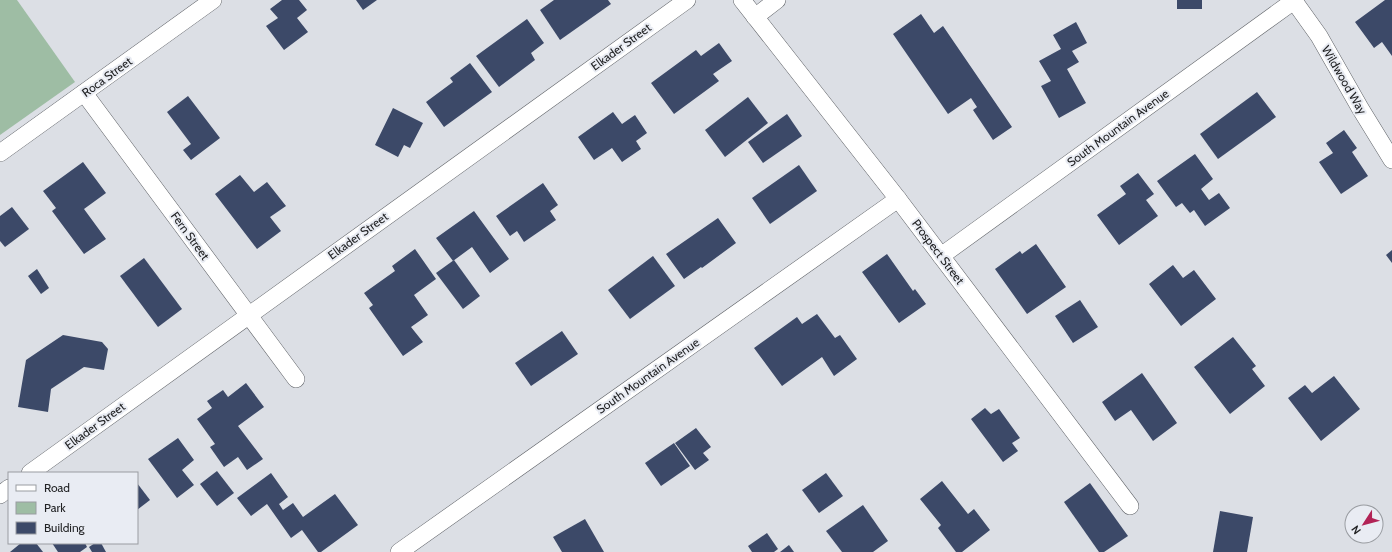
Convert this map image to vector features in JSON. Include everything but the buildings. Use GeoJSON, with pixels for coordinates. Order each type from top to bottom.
{"type":"FeatureCollection","features":[{"type":"Feature","properties":{"kind":"street","name":"Roca Street"},"geometry":{"type":"LineString","coordinates":[[0,153],[213,0]]}},
{"type":"Feature","properties":{"kind":"street","name":"Elkader Street"},"geometry":{"type":"LineString","coordinates":[[31,472],[687,0]]}},
{"type":"Feature","properties":{"kind":"street","name":"Prospect Street"},"geometry":{"type":"LineString","coordinates":[[742,0],[898,199],[1130,506]]}},
{"type":"Feature","properties":{"kind":"street"},"geometry":{"type":"LineString","coordinates":[[755,17],[777,0]]}},
{"type":"Feature","properties":{"kind":"street","name":"Wildwood Way"},"geometry":{"type":"LineString","coordinates":[[1294,0],[1319,36],[1392,160]]}},
{"type":"Feature","properties":{"kind":"street","name":"South Mountain Avenue"},"geometry":{"type":"LineString","coordinates":[[941,256],[1294,0]]}},
{"type":"Feature","properties":{"kind":"street","name":"Fern Street"},"geometry":{"type":"LineString","coordinates":[[84,93],[296,379]]}},
{"type":"Feature","properties":{"kind":"street","name":"South Mountain Avenue"},"geometry":{"type":"LineString","coordinates":[[399,552],[898,199]]}},
{"type":"Feature","properties":{"kind":"street"},"geometry":{"type":"LineString","coordinates":[[0,495],[8,489]]}},
{"type":"Feature","properties":{"kind":"green space"},"geometry":{"type":"Polygon","coordinates":[[[0,0],[17,0],[75,82],[0,135],[0,0]]]}}]}
